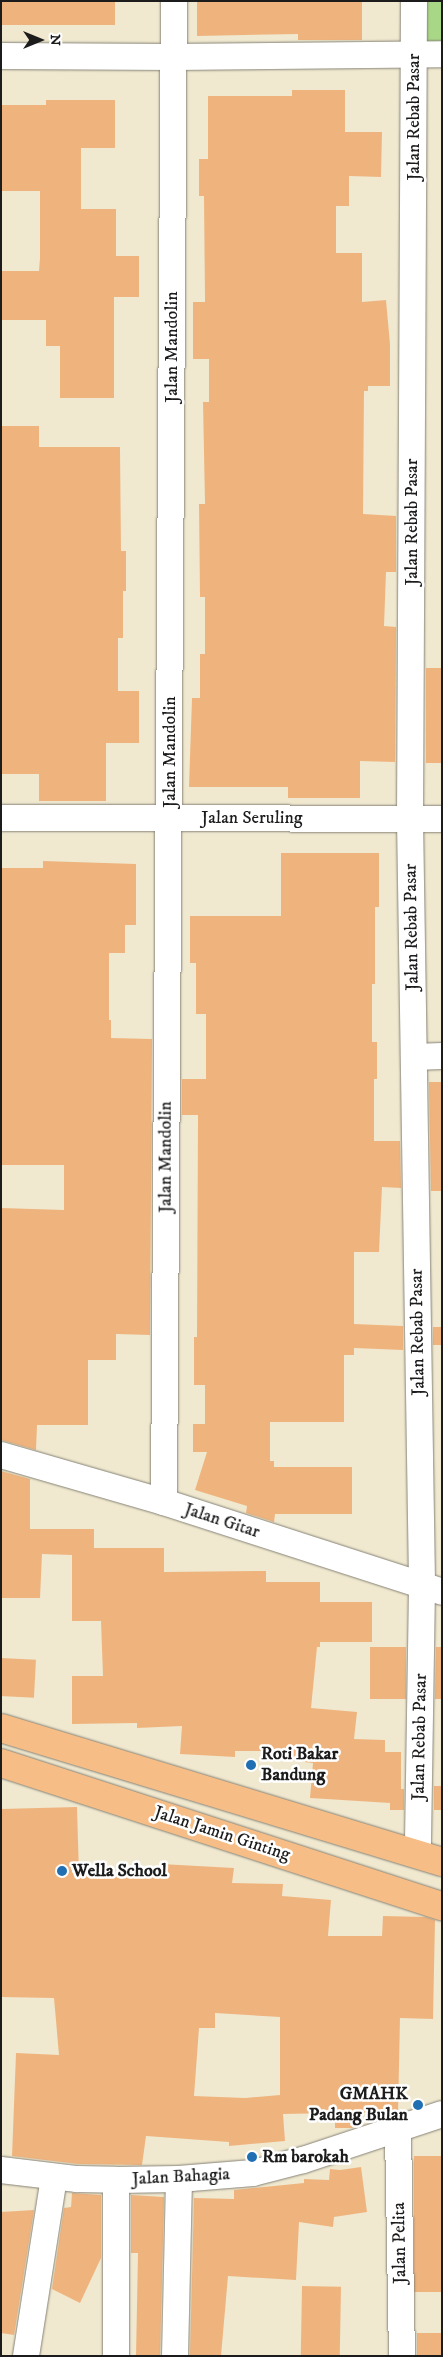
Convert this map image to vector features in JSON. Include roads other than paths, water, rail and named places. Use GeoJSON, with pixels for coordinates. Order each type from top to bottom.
{"type":"FeatureCollection","features":[{"type":"Feature","properties":{"kind":"main road","name":"Jalan Jamin Ginting"},"geometry":{"type":"LineString","coordinates":[[1,1728],[430,1858]]}},
{"type":"Feature","properties":{"kind":"main road","name":"Jalan Jamin Ginting"},"geometry":{"type":"LineString","coordinates":[[1,1763],[442,1906]]}},
{"type":"Feature","properties":{"kind":"street","name":"Jalan Mandolin"},"geometry":{"type":"LineString","coordinates":[[164,1502],[174,1]]}},
{"type":"Feature","properties":{"kind":"street","name":"Jalan Rebab Pasar"},"geometry":{"type":"LineString","coordinates":[[414,1],[410,819],[414,1057],[432,1589],[430,1858]]}},
{"type":"Feature","properties":{"kind":"street"},"geometry":{"type":"LineString","coordinates":[[1,56],[174,57],[442,54]]}},
{"type":"Feature","properties":{"kind":"street","name":"Jalan Seruling"},"geometry":{"type":"LineString","coordinates":[[1,818],[442,819]]}},
{"type":"Feature","properties":{"kind":"street"},"geometry":{"type":"LineString","coordinates":[[414,1057],[442,1056]]}},
{"type":"Feature","properties":{"kind":"street","name":"Jalan Gitar"},"geometry":{"type":"LineString","coordinates":[[1,1455],[164,1502],[432,1589]]}},
{"type":"Feature","properties":{"kind":"street","name":"Jalan Bahagia"},"geometry":{"type":"LineString","coordinates":[[1,2170],[116,2180],[179,2180],[253,2173],[398,2130],[442,2114]]}},
{"type":"Feature","properties":{"kind":"street","name":"Jalan Pelita"},"geometry":{"type":"LineString","coordinates":[[398,2130],[402,2356]]}},
{"type":"Feature","properties":{"kind":"street"},"geometry":{"type":"LineString","coordinates":[[26,2356],[54,2176]]}},
{"type":"Feature","properties":{"kind":"street"},"geometry":{"type":"LineString","coordinates":[[116,2180],[116,2356]]}},
{"type":"Feature","properties":{"kind":"street"},"geometry":{"type":"LineString","coordinates":[[174,2356],[179,2180]]}},
{"type":"Feature","properties":{"kind":"place","name":"Roti Bakar Bandung"},"geometry":{"type":"Point","coordinates":[251,1765]}},
{"type":"Feature","properties":{"kind":"place","name":"Wella School"},"geometry":{"type":"Point","coordinates":[62,1871]}},
{"type":"Feature","properties":{"kind":"place","name":"GMAHK Padang Bulan"},"geometry":{"type":"Point","coordinates":[418,2105]}},
{"type":"Feature","properties":{"kind":"place","name":"Rm barokah"},"geometry":{"type":"Point","coordinates":[252,2157]}}]}
